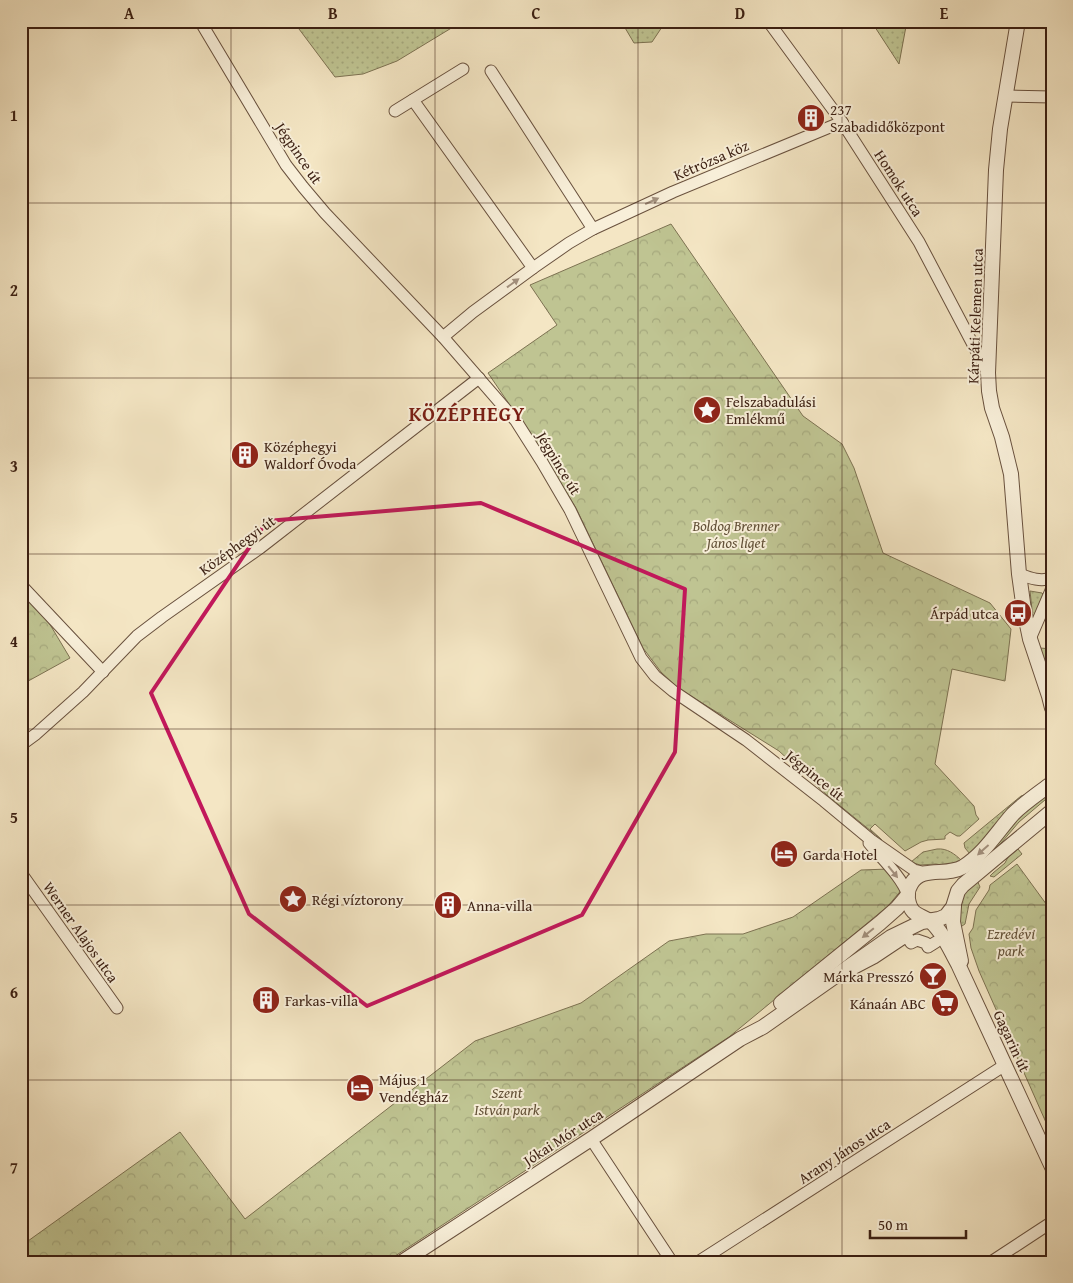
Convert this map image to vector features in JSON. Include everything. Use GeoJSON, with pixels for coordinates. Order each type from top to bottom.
{"type":"FeatureCollection","features":[{"type":"Feature","properties":{"kind":"street","name":"Jégpince út"},"geometry":{"type":"LineString","coordinates":[[200,21],[286,165],[303,187],[325,213],[447,334],[479,378],[516,421],[570,510],[640,658],[655,676],[672,691],[746,740],[871,840],[909,867],[917,872],[933,872]]}},
{"type":"Feature","properties":{"kind":"street","name":"Homok utca"},"geometry":{"type":"LineString","coordinates":[[768,21],[842,122],[919,242],[988,373]]}},
{"type":"Feature","properties":{"kind":"street","name":"Kárpáti Kelemen utca"},"geometry":{"type":"LineString","coordinates":[[1018,21],[1000,129],[996,170],[988,373],[992,408],[1011,474],[1019,574],[1024,610],[1030,639],[1051,701]]}},
{"type":"Feature","properties":{"kind":"street"},"geometry":{"type":"LineString","coordinates":[[395,111],[463,69]]}},
{"type":"Feature","properties":{"kind":"street"},"geometry":{"type":"LineString","coordinates":[[491,71],[593,229]]}},
{"type":"Feature","properties":{"kind":"street"},"geometry":{"type":"LineString","coordinates":[[1005,96],[1052,97]]}},
{"type":"Feature","properties":{"kind":"street"},"geometry":{"type":"LineString","coordinates":[[413,100],[533,268]]}},
{"type":"Feature","properties":{"kind":"street","name":"Kétrózsa köz"},"geometry":{"type":"LineString","coordinates":[[447,334],[473,312],[533,268],[593,229],[673,192],[842,122]]}},
{"type":"Feature","properties":{"kind":"street","name":"Középhegyi út"},"geometry":{"type":"LineString","coordinates":[[21,745],[77,698],[137,636],[260,548],[479,378]]}},
{"type":"Feature","properties":{"kind":"street"},"geometry":{"type":"LineString","coordinates":[[1019,574],[1036,579],[1046,580],[1052,578]]}},
{"type":"Feature","properties":{"kind":"street"},"geometry":{"type":"LineString","coordinates":[[21,585],[103,672]]}},
{"type":"Feature","properties":{"kind":"street"},"geometry":{"type":"LineString","coordinates":[[1030,639],[1052,588]]}},
{"type":"Feature","properties":{"kind":"street"},"geometry":{"type":"LineString","coordinates":[[908,895],[914,880],[921,874],[954,870],[965,865],[988,845],[1015,813],[1047,786],[1052,774]]}},
{"type":"Feature","properties":{"kind":"street"},"geometry":{"type":"LineString","coordinates":[[928,920],[943,918],[950,912],[958,891],[963,885],[1052,811]]}},
{"type":"Feature","properties":{"kind":"street","name":"Jégpince út"},"geometry":{"type":"LineString","coordinates":[[852,825],[869,842],[895,874],[908,895]]}},
{"type":"Feature","properties":{"kind":"street"},"geometry":{"type":"LineString","coordinates":[[933,872],[945,876],[951,881],[955,888],[955,901]]}},
{"type":"Feature","properties":{"kind":"street","name":"Werner Alajos utca"},"geometry":{"type":"LineString","coordinates":[[21,873],[117,1008]]}},
{"type":"Feature","properties":{"kind":"street","name":"Gagarin út"},"geometry":{"type":"LineString","coordinates":[[908,895],[913,912],[933,924],[968,983],[1052,1167]]}},
{"type":"Feature","properties":{"kind":"street","name":"Jókai Mór utca"},"geometry":{"type":"LineString","coordinates":[[740,1039],[880,923],[908,895]]}},
{"type":"Feature","properties":{"kind":"street","name":"Gagarin út"},"geometry":{"type":"LineString","coordinates":[[955,901],[953,911],[954,928],[961,962],[968,983]]}},
{"type":"Feature","properties":{"kind":"street","name":"Jókai Mór utca"},"geometry":{"type":"LineString","coordinates":[[402,1262],[740,1039],[763,1026],[891,937],[928,920]]}},
{"type":"Feature","properties":{"kind":"street"},"geometry":{"type":"LineString","coordinates":[[827,982],[869,961],[907,936],[911,943],[917,940],[926,943],[928,947],[936,942]]}},
{"type":"Feature","properties":{"kind":"street","name":"Arany János utca"},"geometry":{"type":"LineString","coordinates":[[698,1262],[1005,1065]]}},
{"type":"Feature","properties":{"kind":"street"},"geometry":{"type":"LineString","coordinates":[[591,1139],[672,1262]]}},
{"type":"Feature","properties":{"kind":"street"},"geometry":{"type":"LineString","coordinates":[[991,1262],[1052,1222]]}},
{"type":"Feature","properties":{"kind":"highlighted area"},"geometry":{"type":"Polygon","coordinates":[[[481,503],[685,589],[675,752],[582,915],[367,1006],[249,914],[151,693],[267,521],[481,503]]]}},
{"type":"Feature","properties":{"kind":"green space"},"geometry":{"type":"Polygon","coordinates":[[[293,21],[463,21],[397,61],[363,74],[335,77],[293,21]]]}},
{"type":"Feature","properties":{"kind":"green space"},"geometry":{"type":"Polygon","coordinates":[[[621,21],[666,21],[652,42],[634,43],[621,21]]]}},
{"type":"Feature","properties":{"kind":"green space"},"geometry":{"type":"Polygon","coordinates":[[[871,21],[907,21],[899,64],[871,21]]]}},
{"type":"Feature","properties":{"kind":"green space","name":"Boldog Brenner János liget"},"geometry":{"type":"Polygon","coordinates":[[[671,224],[803,416],[842,444],[854,468],[883,553],[990,603],[1011,629],[1005,681],[952,669],[935,764],[974,806],[979,819],[960,836],[950,832],[945,836],[945,839],[921,842],[905,851],[875,824],[870,829],[882,840],[828,796],[779,751],[678,688],[661,672],[643,648],[576,508],[535,442],[488,373],[557,325],[530,285],[671,224]]]}},
{"type":"Feature","properties":{"kind":"green space"},"geometry":{"type":"Polygon","coordinates":[[[21,576],[70,658],[21,685],[21,576]]]}},
{"type":"Feature","properties":{"kind":"green space"},"geometry":{"type":"Polygon","coordinates":[[[1030,591],[1043,594],[1034,618],[1033,618],[1030,591]]]}},
{"type":"Feature","properties":{"kind":"green space"},"geometry":{"type":"Polygon","coordinates":[[[1040,648],[1052,649],[1052,684],[1040,648]]]}},
{"type":"Feature","properties":{"kind":"green space"},"geometry":{"type":"Polygon","coordinates":[[[1052,790],[1052,794],[1019,822],[996,849],[978,863],[1013,823],[1052,790]]]}},
{"type":"Feature","properties":{"kind":"green space"},"geometry":{"type":"Polygon","coordinates":[[[1027,794],[970,854],[965,848],[964,843],[1021,796],[1027,794]]]}},
{"type":"Feature","properties":{"kind":"green space"},"geometry":{"type":"Polygon","coordinates":[[[937,849],[951,852],[962,861],[947,866],[936,864],[920,865],[911,862],[923,852],[937,849]]]}},
{"type":"Feature","properties":{"kind":"green space"},"geometry":{"type":"Polygon","coordinates":[[[1018,849],[1022,854],[994,877],[990,876],[1005,863],[1008,857],[1018,849]]]}},
{"type":"Feature","properties":{"kind":"green space","name":"Ezredévi park"},"geometry":{"type":"Polygon","coordinates":[[[1017,864],[1052,912],[1052,1136],[979,971],[971,948],[969,934],[973,928],[976,910],[989,890],[990,885],[1017,864]]]}},
{"type":"Feature","properties":{"kind":"green space","name":"Szent István park"},"geometry":{"type":"Polygon","coordinates":[[[889,869],[903,888],[888,906],[729,1037],[386,1262],[21,1262],[21,1246],[180,1132],[245,1219],[475,1041],[581,1003],[669,941],[706,934],[743,934],[793,917],[861,870],[889,869]]]}},
{"type":"Feature","properties":{"kind":"green space"},"geometry":{"type":"Polygon","coordinates":[[[977,880],[980,887],[969,904],[965,924],[959,928],[958,913],[963,893],[977,880]]]}},
{"type":"Feature","properties":{"kind":"place","name":"237 Szabadidőközpont"},"geometry":{"type":"Point","coordinates":[811,118]}},
{"type":"Feature","properties":{"kind":"place","name":"Felszabadulási Emlékmű"},"geometry":{"type":"Point","coordinates":[707,410]}},
{"type":"Feature","properties":{"kind":"place","name":"Középhegyi Waldorf Óvoda"},"geometry":{"type":"Point","coordinates":[245,455]}},
{"type":"Feature","properties":{"kind":"place","name":"Árpád utca"},"geometry":{"type":"Point","coordinates":[1018,613]}},
{"type":"Feature","properties":{"kind":"place","name":"Garda Hotel"},"geometry":{"type":"Point","coordinates":[784,854]}},
{"type":"Feature","properties":{"kind":"place","name":"Régi víztorony"},"geometry":{"type":"Point","coordinates":[293,899]}},
{"type":"Feature","properties":{"kind":"place","name":"Anna-villa"},"geometry":{"type":"Point","coordinates":[448,905]}},
{"type":"Feature","properties":{"kind":"place","name":"Márka Presszó"},"geometry":{"type":"Point","coordinates":[933,976]}},
{"type":"Feature","properties":{"kind":"place","name":"Farkas-villa"},"geometry":{"type":"Point","coordinates":[266,1000]}},
{"type":"Feature","properties":{"kind":"place","name":"Kánaán ABC"},"geometry":{"type":"Point","coordinates":[945,1003]}},
{"type":"Feature","properties":{"kind":"place","name":"Május 1 Vendégház"},"geometry":{"type":"Point","coordinates":[360,1088]}},
{"type":"Feature","properties":{"kind":"district","name":"KÖZÉPHEGY"},"geometry":{"type":"Point","coordinates":[467,413]}}]}
